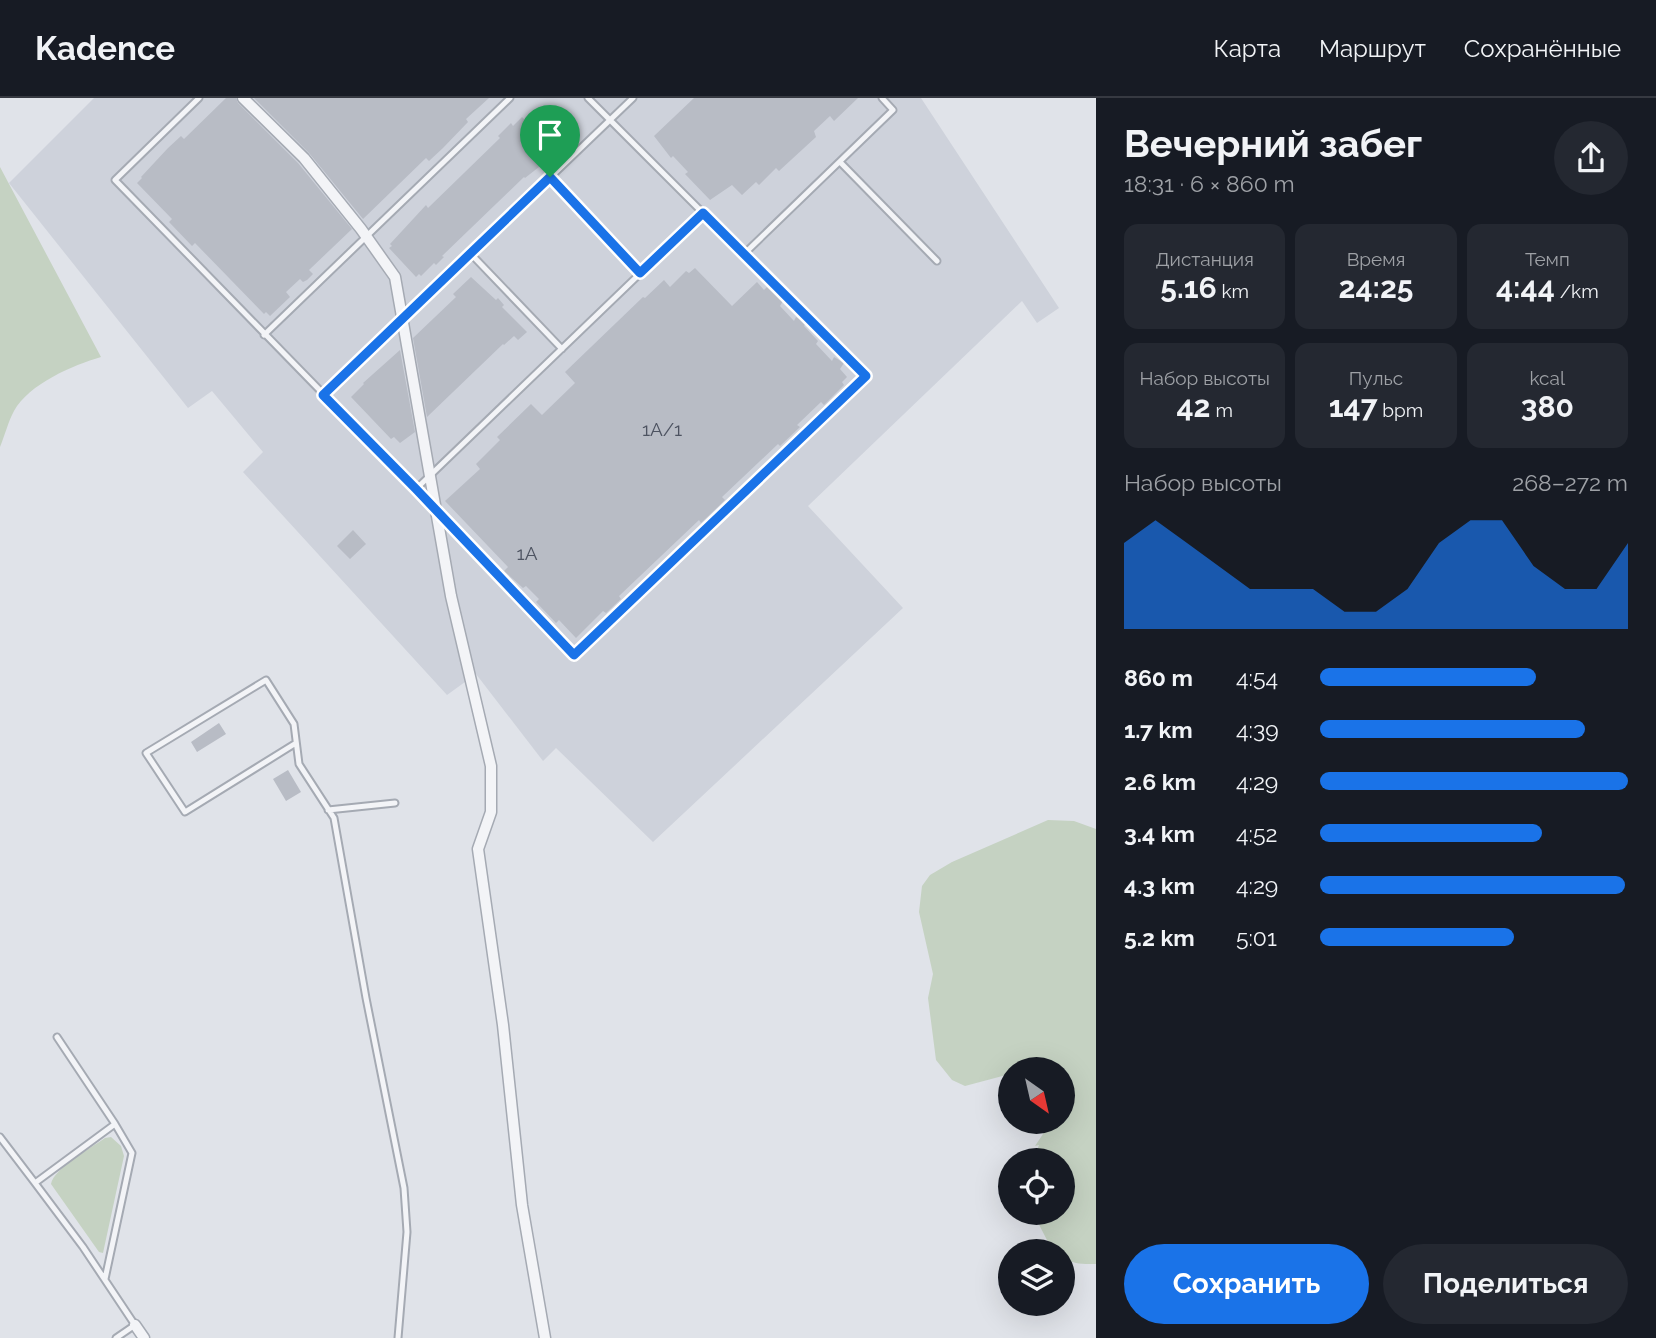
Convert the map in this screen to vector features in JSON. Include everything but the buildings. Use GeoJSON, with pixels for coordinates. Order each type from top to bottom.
{"type":"FeatureCollection","features":[{"type":"Feature","properties":{"kind":"street"},"geometry":{"type":"LineString","coordinates":[[243,98],[304,158],[361,229],[395,277],[452,596],[491,766],[491,812],[478,849],[503,1026],[523,1205],[545,1338]]}},
{"type":"Feature","properties":{"kind":"street"},"geometry":{"type":"LineString","coordinates":[[135,1325],[144,1338]]}},
{"type":"Feature","properties":{"kind":"lane"},"geometry":{"type":"LineString","coordinates":[[199,98],[115,180],[574,655],[866,376],[588,98]]}},
{"type":"Feature","properties":{"kind":"lane"},"geometry":{"type":"LineString","coordinates":[[264,335],[510,98]]}},
{"type":"Feature","properties":{"kind":"lane"},"geometry":{"type":"LineString","coordinates":[[323,395],[633,98]]}},
{"type":"Feature","properties":{"kind":"lane"},"geometry":{"type":"LineString","coordinates":[[744,254],[893,110],[882,98]]}},
{"type":"Feature","properties":{"kind":"lane"},"geometry":{"type":"LineString","coordinates":[[840,162],[937,261]]}},
{"type":"Feature","properties":{"kind":"lane"},"geometry":{"type":"LineString","coordinates":[[550,177],[640,273]]}},
{"type":"Feature","properties":{"kind":"lane"},"geometry":{"type":"LineString","coordinates":[[416,489],[703,213]]}},
{"type":"Feature","properties":{"kind":"lane"},"geometry":{"type":"LineString","coordinates":[[471,254],[562,349]]}},
{"type":"Feature","properties":{"kind":"lane"},"geometry":{"type":"LineString","coordinates":[[296,743],[185,812],[146,753],[266,680],[294,724],[299,764],[334,818],[404,1188],[407,1233],[398,1338]]}},
{"type":"Feature","properties":{"kind":"lane"},"geometry":{"type":"LineString","coordinates":[[328,810],[395,803]]}},
{"type":"Feature","properties":{"kind":"lane"},"geometry":{"type":"LineString","coordinates":[[57,1037],[132,1153],[105,1279]]}},
{"type":"Feature","properties":{"kind":"lane"},"geometry":{"type":"LineString","coordinates":[[35,1183],[115,1124]]}},
{"type":"Feature","properties":{"kind":"lane"},"geometry":{"type":"LineString","coordinates":[[0,1138],[105,1279],[135,1325],[117,1338]]}},
{"type":"Feature","properties":{"kind":"shaded area"},"geometry":{"type":"Polygon","coordinates":[[[94,98],[921,98],[1059,308],[1037,323],[1022,301],[808,506],[903,608],[653,842],[556,748],[543,761],[476,674],[447,695],[243,472],[263,452],[212,391],[188,408],[9,183],[94,98]]]}},
{"type":"Feature","properties":{"kind":"green space"},"geometry":{"type":"Polygon","coordinates":[[[0,167],[101,357],[65,370],[30,392],[14,411],[0,447],[0,167]]]}},
{"type":"Feature","properties":{"kind":"green space"},"geometry":{"type":"Polygon","coordinates":[[[1048,820],[1074,821],[1096,829],[1096,1264],[1075,1262],[1075,1239],[1046,1239],[1039,1225],[1075,1225],[1075,1148],[1035,1146],[1043,1134],[1075,1134],[1075,1057],[998,1057],[998,1077],[965,1086],[952,1080],[936,1060],[928,998],[933,974],[919,912],[922,886],[930,875],[952,862],[1048,820]]]}},
{"type":"Feature","properties":{"kind":"green space"},"geometry":{"type":"Polygon","coordinates":[[[111,1137],[121,1146],[124,1156],[103,1253],[99,1252],[51,1184],[66,1165],[105,1138],[111,1137]]]}},
{"type":"Feature","properties":{"kind":"route"},"geometry":{"type":"LineString","coordinates":[[550,177],[640,273],[703,213],[866,376],[574,655],[323,395],[550,177]]}}]}
